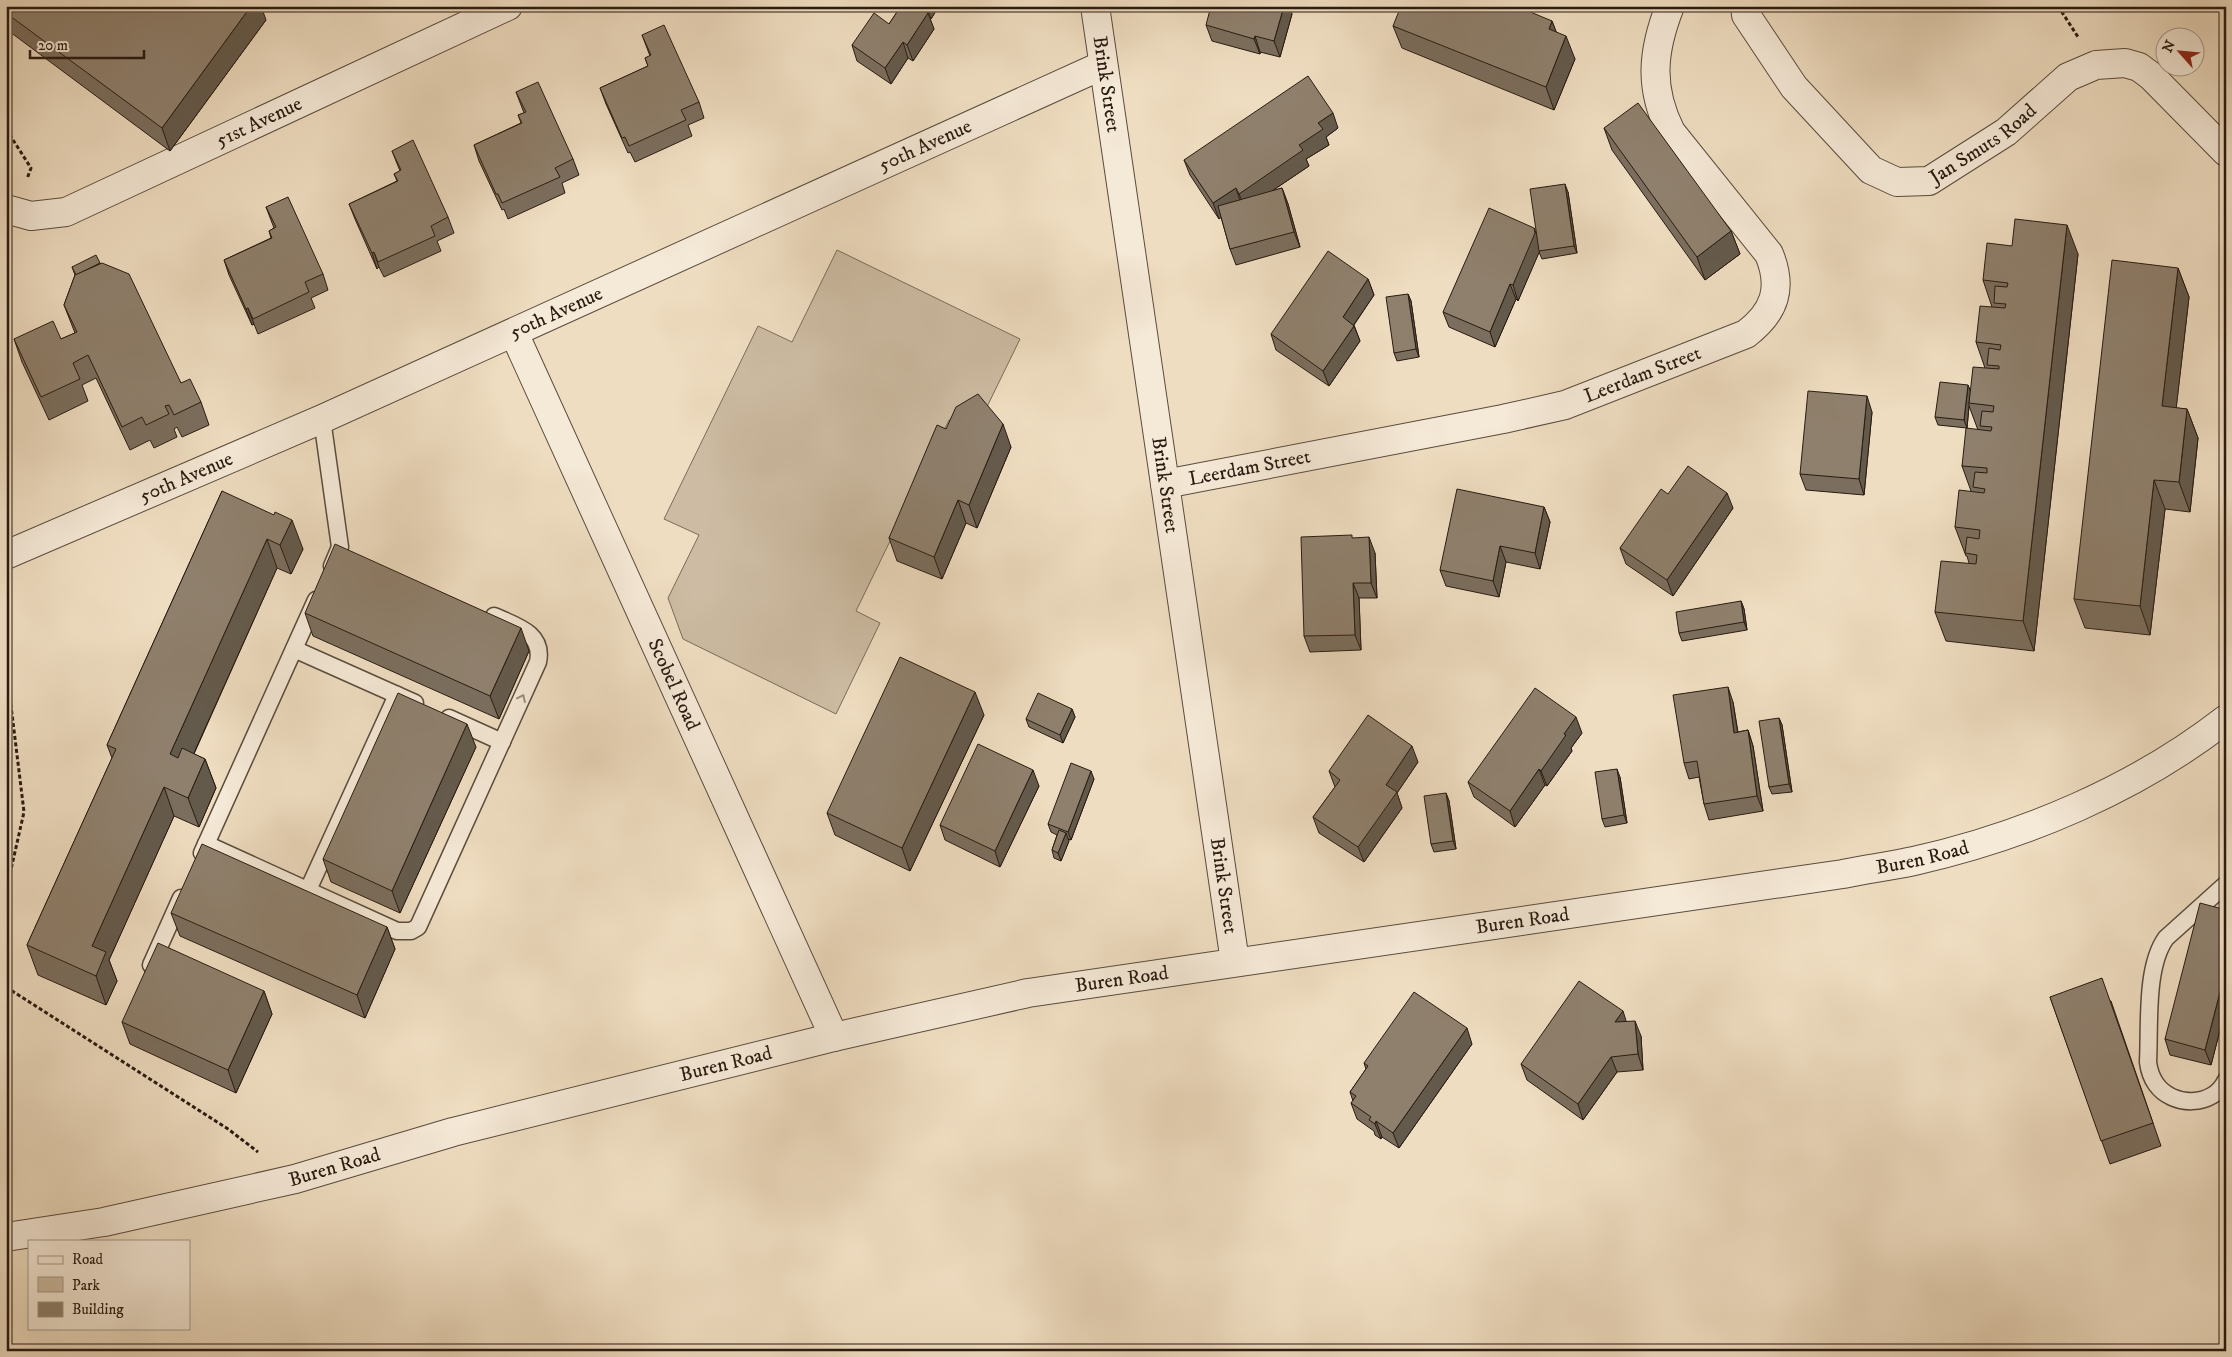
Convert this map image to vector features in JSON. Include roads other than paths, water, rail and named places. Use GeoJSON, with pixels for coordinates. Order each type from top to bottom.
{"type":"FeatureCollection","features":[{"type":"Feature","properties":{"kind":"street","name":"Brink Street"},"geometry":{"type":"LineString","coordinates":[[1095,6],[1235,962]]}},
{"type":"Feature","properties":{"kind":"street","name":"Leerdam Street"},"geometry":{"type":"LineString","coordinates":[[1165,484],[1503,420],[1565,405],[1746,334],[1758,325],[1768,312],[1774,298],[1775,268],[1769,254],[1671,132],[1662,115],[1654,77],[1655,58],[1658,38],[1670,6]]}},
{"type":"Feature","properties":{"kind":"street","name":"Jan Smuts Road"},"geometry":{"type":"LineString","coordinates":[[1746,6],[1746,15],[1794,87],[1870,170],[1897,182],[1929,180],[2006,132],[2068,77],[2096,65],[2125,63],[2140,67],[2152,76],[2226,152]]}},
{"type":"Feature","properties":{"kind":"street","name":"51st Avenue"},"geometry":{"type":"LineString","coordinates":[[10,211],[31,216],[50,215],[81,206],[499,8]]}},
{"type":"Feature","properties":{"kind":"street","name":"50th Avenue"},"geometry":{"type":"LineString","coordinates":[[6,555],[322,419],[1103,65]]}},
{"type":"Feature","properties":{"kind":"street","name":"Scobel Road"},"geometry":{"type":"LineString","coordinates":[[514,333],[834,1037]]}},
{"type":"Feature","properties":{"kind":"street","name":"Buren Road"},"geometry":{"type":"LineString","coordinates":[[6,1238],[104,1222],[294,1179],[453,1132],[834,1037],[1028,993],[1834,875],[1914,861],[1983,842],[2039,822],[2094,798],[2155,766],[2226,719]]}},
{"type":"Feature","properties":{"kind":"lane"},"geometry":{"type":"LineString","coordinates":[[144,980],[340,547],[322,419]]}},
{"type":"Feature","properties":{"kind":"lane"},"geometry":{"type":"LineString","coordinates":[[340,547],[358,555]]}},
{"type":"Feature","properties":{"kind":"lane"},"geometry":{"type":"LineString","coordinates":[[206,844],[396,931],[411,931],[418,927],[538,662],[540,653],[538,644],[533,636],[525,630],[481,610]]}},
{"type":"Feature","properties":{"kind":"lane"},"geometry":{"type":"LineString","coordinates":[[294,649],[502,742]]}},
{"type":"Feature","properties":{"kind":"lane"},"geometry":{"type":"LineString","coordinates":[[308,890],[397,695]]}},
{"type":"Feature","properties":{"kind":"lane"},"geometry":{"type":"LineString","coordinates":[[2226,884],[2166,938],[2158,948],[2152,974],[2148,1062],[2150,1073],[2159,1088],[2172,1098],[2183,1101],[2205,1099],[2215,1094],[2226,1080]]}}]}
